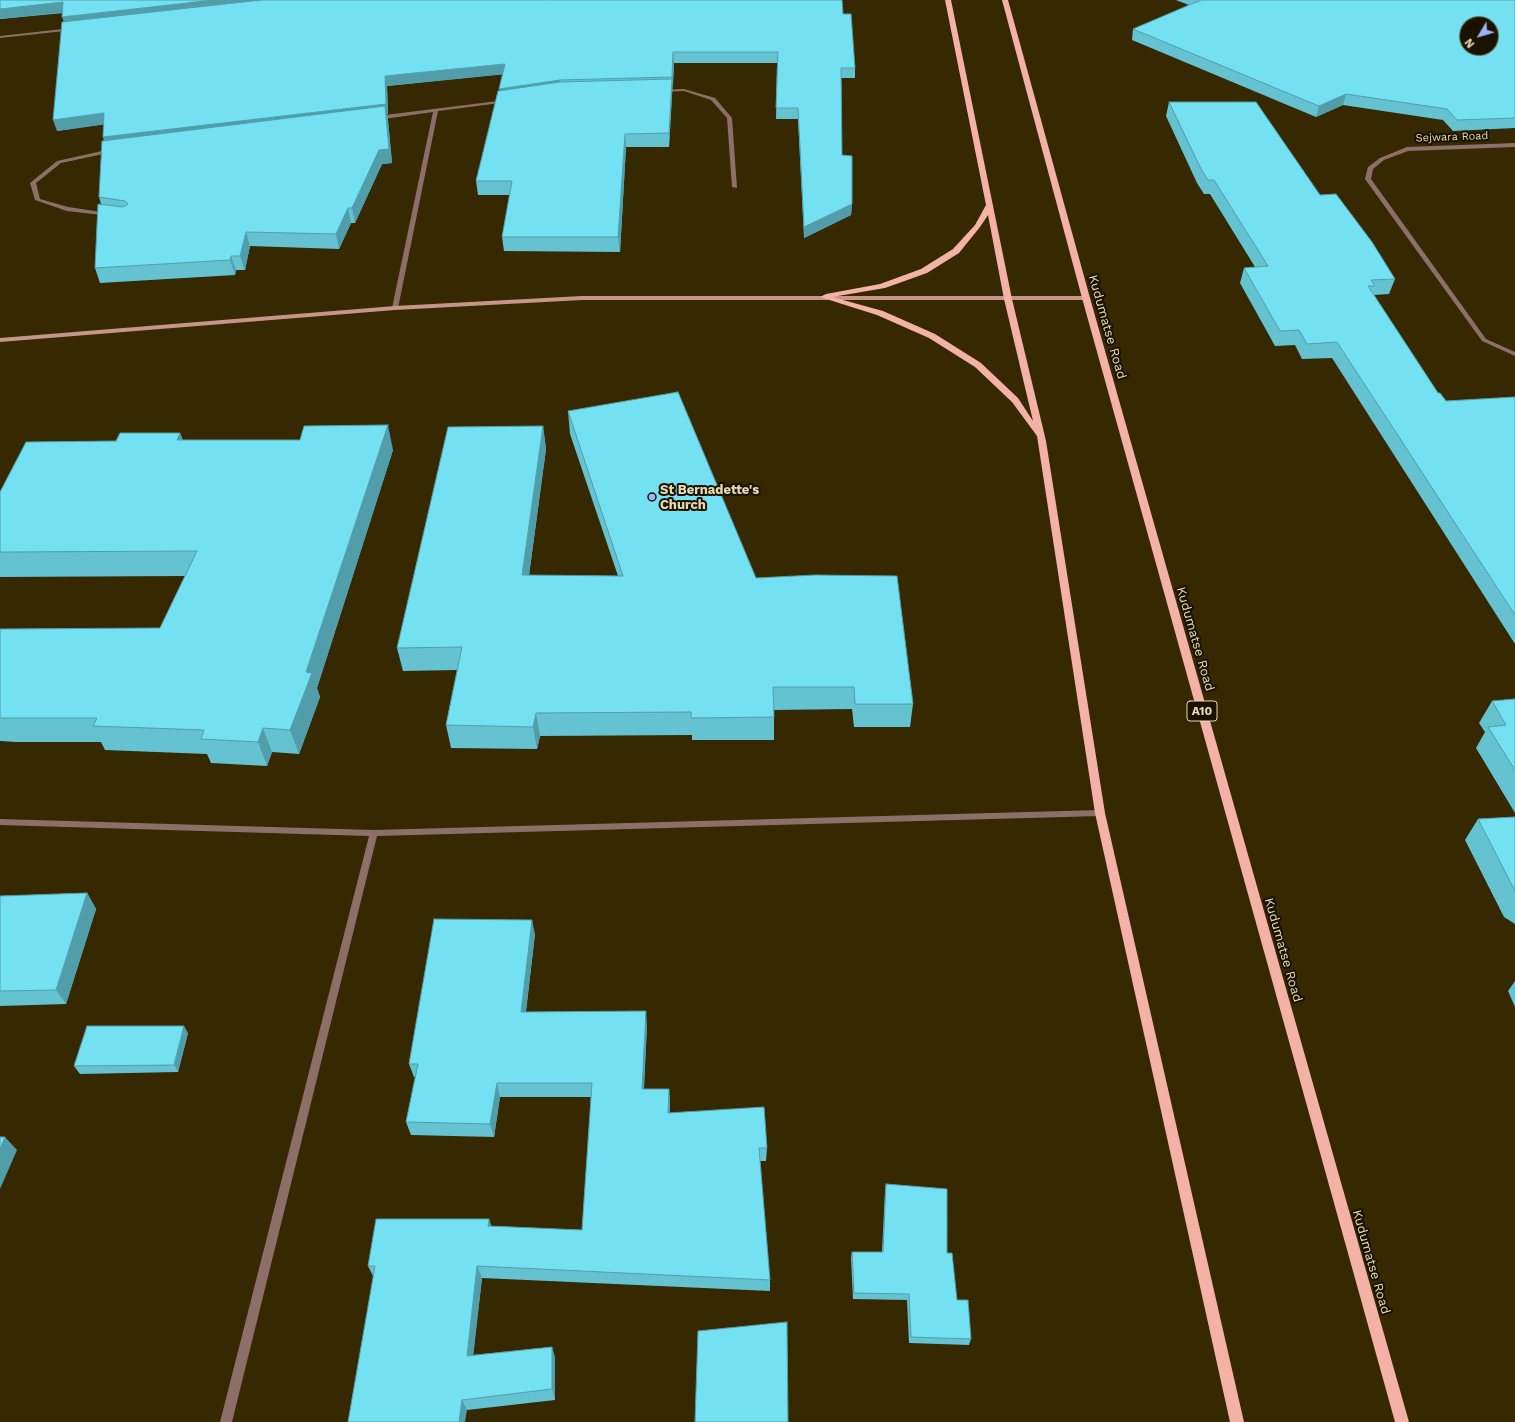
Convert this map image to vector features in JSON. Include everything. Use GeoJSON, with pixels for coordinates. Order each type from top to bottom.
{"type":"FeatureCollection","features":[{"type":"Feature","properties":{"kind":"main road"},"geometry":{"type":"LineString","coordinates":[[948,0],[1008,299],[1042,441],[1100,813],[1237,1422]]}},
{"type":"Feature","properties":{"kind":"main road","name":"Kudumatse Road"},"geometry":{"type":"LineString","coordinates":[[1005,0],[1086,298],[1402,1422]]}},
{"type":"Feature","properties":{"kind":"main road"},"geometry":{"type":"LineString","coordinates":[[824,297],[882,286],[924,271],[956,251],[978,226],[990,204]]}},
{"type":"Feature","properties":{"kind":"main road"},"geometry":{"type":"LineString","coordinates":[[824,297],[880,313],[932,336],[978,365],[1015,400],[1042,441]]}},
{"type":"Feature","properties":{"kind":"street"},"geometry":{"type":"LineString","coordinates":[[0,37],[79,28]]}},
{"type":"Feature","properties":{"kind":"street"},"geometry":{"type":"LineString","coordinates":[[653,91],[684,90],[713,99],[728,118],[736,187]]}},
{"type":"Feature","properties":{"kind":"street"},"geometry":{"type":"LineString","coordinates":[[373,119],[514,100]]}},
{"type":"Feature","properties":{"kind":"street"},"geometry":{"type":"LineString","coordinates":[[395,308],[436,111]]}},
{"type":"Feature","properties":{"kind":"street","name":"Sejwara Road"},"geometry":{"type":"LineString","coordinates":[[1514,354],[1484,340],[1368,179],[1370,168],[1382,159],[1407,149],[1515,145]]}},
{"type":"Feature","properties":{"kind":"street"},"geometry":{"type":"LineString","coordinates":[[113,216],[67,209],[38,200],[33,183],[59,162],[115,151]]}},
{"type":"Feature","properties":{"kind":"street"},"geometry":{"type":"LineString","coordinates":[[0,340],[395,308],[582,298],[1086,298]]}},
{"type":"Feature","properties":{"kind":"street"},"geometry":{"type":"LineString","coordinates":[[0,822],[374,833],[1100,813]]}},
{"type":"Feature","properties":{"kind":"street"},"geometry":{"type":"LineString","coordinates":[[226,1422],[374,833]]}},
{"type":"Feature","properties":{"kind":"building"},"geometry":{"type":"Polygon","coordinates":[[[0,0],[214,0],[62,17],[63,2],[0,9],[0,0]]]}},
{"type":"Feature","properties":{"kind":"building"},"geometry":{"type":"Polygon","coordinates":[[[261,0],[842,0],[843,14],[851,14],[855,68],[841,68],[842,155],[852,156],[852,204],[804,227],[798,108],[776,108],[778,52],[673,52],[672,77],[560,80],[499,89],[505,64],[385,76],[386,104],[103,137],[104,113],[53,120],[62,22],[261,0]]]}},
{"type":"Feature","properties":{"kind":"building"},"geometry":{"type":"Polygon","coordinates":[[[1201,0],[1515,0],[1515,118],[1457,120],[1447,109],[1346,94],[1319,106],[1133,29],[1201,0]]]}},
{"type":"Feature","properties":{"kind":"building"},"geometry":{"type":"Polygon","coordinates":[[[672,79],[669,133],[625,134],[618,237],[502,237],[512,181],[476,181],[498,91],[560,82],[672,79]]]}},
{"type":"Feature","properties":{"kind":"building"},"geometry":{"type":"Polygon","coordinates":[[[1169,102],[1256,102],[1320,195],[1336,194],[1372,242],[1395,279],[1371,280],[1375,286],[1368,286],[1438,393],[1440,393],[1446,401],[1515,397],[1515,615],[1337,342],[1307,344],[1299,330],[1280,331],[1244,268],[1268,266],[1214,180],[1208,180],[1201,169],[1169,102]]]}},
{"type":"Feature","properties":{"kind":"building"},"geometry":{"type":"Polygon","coordinates":[[[385,106],[389,149],[379,150],[352,208],[348,208],[336,234],[246,232],[240,256],[231,256],[230,260],[95,268],[98,204],[123,207],[128,204],[125,201],[99,197],[102,141],[385,106]]]}},
{"type":"Feature","properties":{"kind":"building"},"geometry":{"type":"Polygon","coordinates":[[[678,392],[756,578],[815,575],[897,576],[913,704],[855,704],[854,687],[773,687],[774,717],[691,718],[691,712],[536,713],[533,727],[446,725],[462,647],[397,648],[448,427],[543,426],[522,575],[623,576],[568,411],[678,392]]]}},
{"type":"Feature","properties":{"kind":"building"},"geometry":{"type":"Polygon","coordinates":[[[388,425],[306,672],[312,673],[290,730],[263,728],[258,742],[201,739],[204,730],[93,726],[97,718],[0,718],[0,629],[160,628],[197,551],[0,552],[0,492],[26,442],[116,441],[120,433],[180,433],[177,440],[300,440],[304,426],[388,425]]]}},
{"type":"Feature","properties":{"kind":"building"},"geometry":{"type":"Polygon","coordinates":[[[1515,699],[1515,770],[1488,727],[1506,725],[1492,701],[1515,699]]]}},
{"type":"Feature","properties":{"kind":"building"},"geometry":{"type":"Polygon","coordinates":[[[1515,817],[1515,891],[1478,819],[1515,817]]]}},
{"type":"Feature","properties":{"kind":"building"},"geometry":{"type":"Polygon","coordinates":[[[87,893],[56,990],[0,991],[0,896],[87,893]]]}},
{"type":"Feature","properties":{"kind":"building"},"geometry":{"type":"Polygon","coordinates":[[[434,919],[532,920],[521,1012],[646,1011],[642,1089],[669,1089],[668,1113],[764,1107],[767,1148],[759,1148],[770,1280],[477,1266],[467,1356],[552,1347],[552,1389],[462,1400],[459,1422],[348,1422],[375,1266],[368,1266],[376,1219],[489,1219],[488,1226],[582,1230],[592,1083],[497,1083],[490,1124],[406,1122],[418,1064],[409,1064],[434,919]]]}},
{"type":"Feature","properties":{"kind":"building"},"geometry":{"type":"Polygon","coordinates":[[[87,1026],[184,1026],[174,1065],[74,1066],[87,1026]]]}},
{"type":"Feature","properties":{"kind":"building"},"geometry":{"type":"Polygon","coordinates":[[[0,1137],[5,1137],[0,1149],[0,1137]]]}},
{"type":"Feature","properties":{"kind":"building"},"geometry":{"type":"Polygon","coordinates":[[[886,1184],[947,1189],[947,1253],[952,1253],[957,1300],[968,1300],[971,1339],[911,1337],[909,1294],[854,1293],[852,1252],[883,1252],[886,1184]]]}},
{"type":"Feature","properties":{"kind":"building"},"geometry":{"type":"Polygon","coordinates":[[[787,1322],[788,1422],[695,1422],[698,1331],[787,1322]]]}},
{"type":"Feature","properties":{"kind":"place","name":"St Bernadette's Church"},"geometry":{"type":"Point","coordinates":[652,497]}}]}
